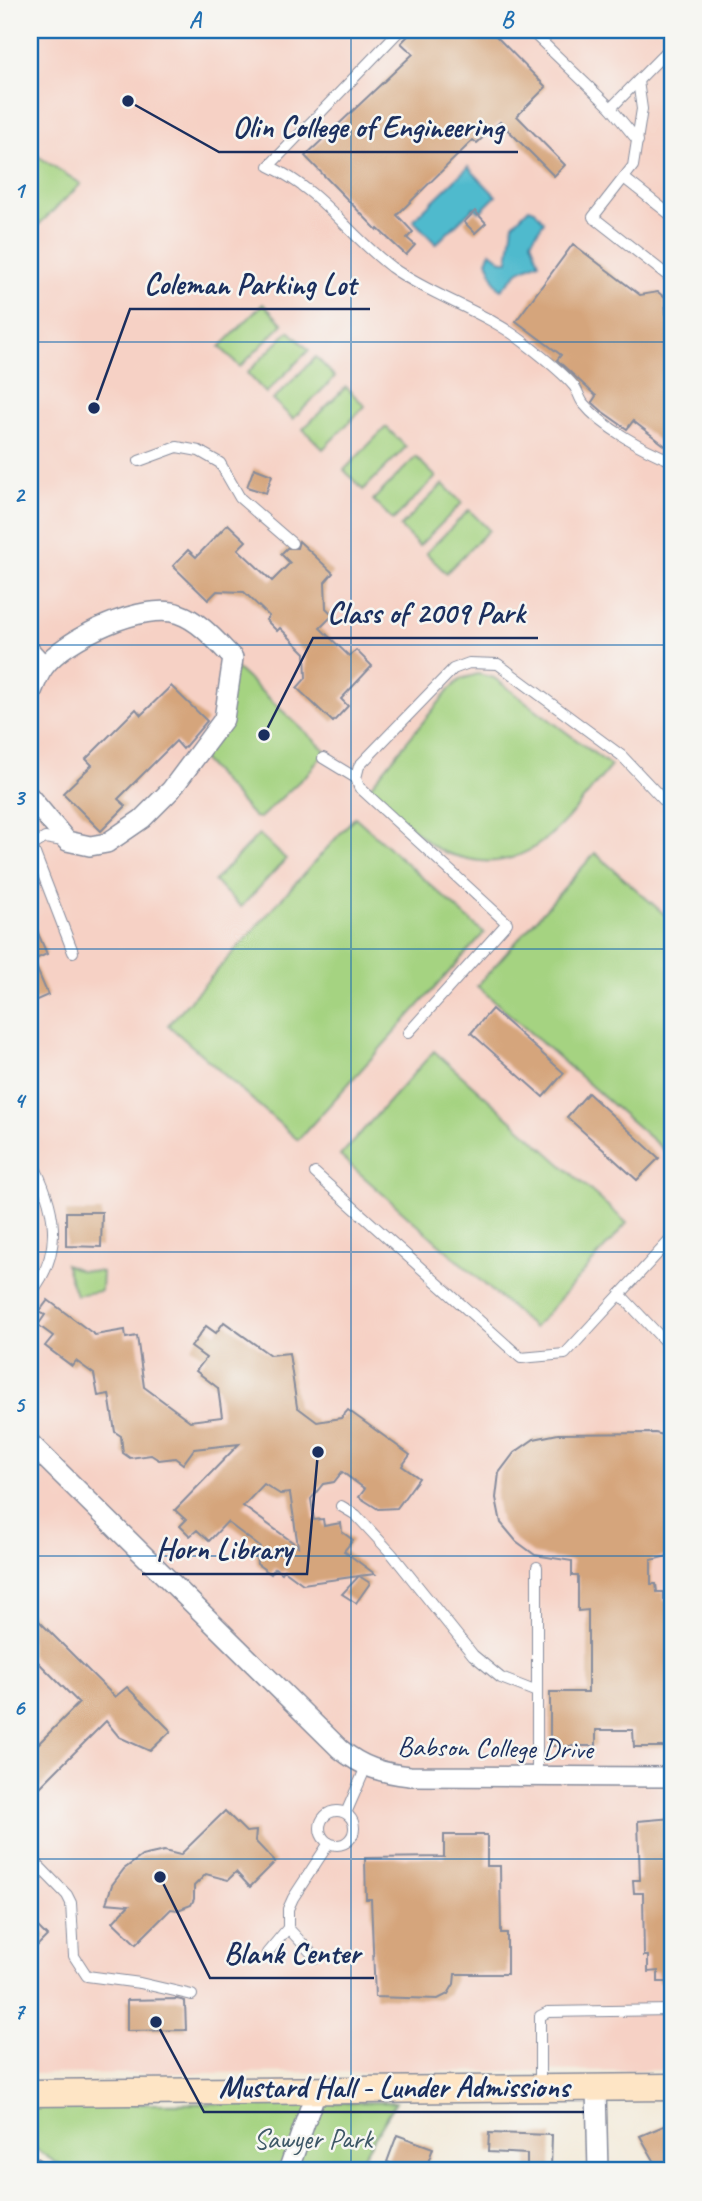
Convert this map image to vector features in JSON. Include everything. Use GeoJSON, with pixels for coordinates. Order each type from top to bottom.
{"type":"FeatureCollection","features":[{"type":"Feature","properties":{"kind":"main road"},"geometry":{"type":"LineString","coordinates":[[30,2093],[672,2087]]}},
{"type":"Feature","properties":{"kind":"street"},"geometry":{"type":"LineString","coordinates":[[30,696],[44,666],[89,633],[156,609],[180,614],[205,631],[233,658],[225,719],[171,790],[142,819],[107,843],[90,846],[67,841],[30,797]]}},
{"type":"Feature","properties":{"kind":"street"},"geometry":{"type":"LineString","coordinates":[[30,651],[44,666]]}},
{"type":"Feature","properties":{"kind":"street","name":"Babson College Drive"},"geometry":{"type":"LineString","coordinates":[[30,1443],[340,1749],[366,1767],[385,1774],[410,1776],[672,1777]]}},
{"type":"Feature","properties":{"kind":"street"},"geometry":{"type":"LineString","coordinates":[[596,2088],[597,2171]]}},
{"type":"Feature","properties":{"kind":"street"},"geometry":{"type":"LineString","coordinates":[[288,2171],[316,2091]]}},
{"type":"Feature","properties":{"kind":"street"},"geometry":{"type":"LineString","coordinates":[[30,2168],[35,2171]]}},
{"type":"Feature","properties":{"kind":"lane"},"geometry":{"type":"LineString","coordinates":[[400,30],[269,166],[296,178],[390,265],[420,286],[495,323],[523,341],[575,386],[583,403],[597,415],[621,433],[672,461]]}},
{"type":"Feature","properties":{"kind":"lane"},"geometry":{"type":"LineString","coordinates":[[530,30],[611,108],[638,141]]}},
{"type":"Feature","properties":{"kind":"lane"},"geometry":{"type":"LineString","coordinates":[[611,108],[672,46]]}},
{"type":"Feature","properties":{"kind":"lane"},"geometry":{"type":"LineString","coordinates":[[638,81],[642,109],[633,166],[593,217],[672,279]]}},
{"type":"Feature","properties":{"kind":"lane"},"geometry":{"type":"LineString","coordinates":[[624,178],[672,216]]}},
{"type":"Feature","properties":{"kind":"lane"},"geometry":{"type":"LineString","coordinates":[[139,461],[177,447],[199,451],[220,463],[240,498],[292,544]]}},
{"type":"Feature","properties":{"kind":"lane"},"geometry":{"type":"LineString","coordinates":[[408,1033],[507,923],[359,787],[356,778],[359,766],[453,669],[485,661],[498,664],[622,756],[672,809]]}},
{"type":"Feature","properties":{"kind":"lane"},"geometry":{"type":"LineString","coordinates":[[323,758],[356,778]]}},
{"type":"Feature","properties":{"kind":"lane"},"geometry":{"type":"LineString","coordinates":[[67,841],[45,838],[32,846],[73,951]]}},
{"type":"Feature","properties":{"kind":"lane"},"geometry":{"type":"LineString","coordinates":[[30,1158],[48,1191],[53,1217],[51,1252],[43,1280],[30,1294]]}},
{"type":"Feature","properties":{"kind":"lane"},"geometry":{"type":"LineString","coordinates":[[315,1173],[521,1358],[565,1354],[672,1238]]}},
{"type":"Feature","properties":{"kind":"lane"},"geometry":{"type":"LineString","coordinates":[[620,1294],[672,1349]]}},
{"type":"Feature","properties":{"kind":"lane"},"geometry":{"type":"LineString","coordinates":[[341,1506],[356,1516],[392,1554],[473,1655],[501,1678],[537,1692]]}},
{"type":"Feature","properties":{"kind":"lane"},"geometry":{"type":"LineString","coordinates":[[537,1567],[537,1776]]}},
{"type":"Feature","properties":{"kind":"lane"},"geometry":{"type":"LineString","coordinates":[[346,1813],[366,1767]]}},
{"type":"Feature","properties":{"kind":"lane"},"geometry":{"type":"LineString","coordinates":[[335,1811],[346,1813],[353,1821],[352,1837],[339,1845],[329,1843],[320,1830],[322,1819],[335,1811]]}},
{"type":"Feature","properties":{"kind":"lane"},"geometry":{"type":"LineString","coordinates":[[267,1953],[288,1928],[288,1909],[293,1898],[329,1843]]}},
{"type":"Feature","properties":{"kind":"lane"},"geometry":{"type":"LineString","coordinates":[[30,1857],[71,1903],[74,1956],[87,1976],[140,1983],[192,1995]]}},
{"type":"Feature","properties":{"kind":"lane"},"geometry":{"type":"LineString","coordinates":[[288,1928],[316,1958]]}},
{"type":"Feature","properties":{"kind":"lane"},"geometry":{"type":"LineString","coordinates":[[540,2088],[540,2016],[548,2012],[581,2010],[672,2010]]}},
{"type":"Feature","properties":{"kind":"shaded area"},"geometry":{"type":"Polygon","coordinates":[[[30,30],[672,30],[672,2070],[30,2074],[30,30]]]}},
{"type":"Feature","properties":{"kind":"green space"},"geometry":{"type":"Polygon","coordinates":[[[30,151],[81,184],[31,232],[30,231],[30,151]]]}},
{"type":"Feature","properties":{"kind":"green space"},"geometry":{"type":"Polygon","coordinates":[[[263,304],[283,324],[240,367],[220,347],[263,304]]]}},
{"type":"Feature","properties":{"kind":"green space"},"geometry":{"type":"Polygon","coordinates":[[[289,331],[309,350],[266,393],[247,373],[289,331]]]}},
{"type":"Feature","properties":{"kind":"green space"},"geometry":{"type":"Polygon","coordinates":[[[316,357],[335,377],[293,419],[273,400],[316,357]]]}},
{"type":"Feature","properties":{"kind":"green space"},"geometry":{"type":"Polygon","coordinates":[[[346,387],[365,406],[323,449],[303,429],[346,387]]]}},
{"type":"Feature","properties":{"kind":"green space"},"geometry":{"type":"Polygon","coordinates":[[[386,427],[406,447],[363,490],[344,470],[386,427]]]}},
{"type":"Feature","properties":{"kind":"green space"},"geometry":{"type":"Polygon","coordinates":[[[416,457],[436,477],[393,520],[373,500],[416,457]]]}},
{"type":"Feature","properties":{"kind":"green space"},"geometry":{"type":"Polygon","coordinates":[[[443,484],[462,503],[419,546],[400,527],[443,484]]]}},
{"type":"Feature","properties":{"kind":"green space"},"geometry":{"type":"Polygon","coordinates":[[[469,510],[489,530],[446,573],[426,553],[469,510]]]}},
{"type":"Feature","properties":{"kind":"green space"},"geometry":{"type":"Polygon","coordinates":[[[236,668],[326,751],[308,773],[260,818],[254,817],[202,759],[236,668]]]}},
{"type":"Feature","properties":{"kind":"green space"},"geometry":{"type":"Polygon","coordinates":[[[478,674],[494,678],[611,766],[567,819],[550,835],[533,848],[513,857],[492,861],[468,859],[437,848],[369,788],[450,689],[461,679],[478,674]]]}},
{"type":"Feature","properties":{"kind":"green space"},"geometry":{"type":"Polygon","coordinates":[[[355,817],[484,933],[298,1140],[168,1025],[355,817]]]}},
{"type":"Feature","properties":{"kind":"green space"},"geometry":{"type":"Polygon","coordinates":[[[259,834],[286,859],[241,907],[214,881],[259,834]]]}},
{"type":"Feature","properties":{"kind":"green space"},"geometry":{"type":"Polygon","coordinates":[[[595,853],[672,921],[672,1157],[477,986],[595,853]]]}},
{"type":"Feature","properties":{"kind":"green space"},"geometry":{"type":"Polygon","coordinates":[[[434,1051],[627,1223],[534,1328],[340,1156],[434,1051]]]}},
{"type":"Feature","properties":{"kind":"green space"},"geometry":{"type":"Polygon","coordinates":[[[65,1264],[79,1270],[102,1272],[101,1291],[76,1295],[65,1264]]]}},
{"type":"Feature","properties":{"kind":"green space","name":"Sawyer Park"},"geometry":{"type":"Polygon","coordinates":[[[396,2102],[354,2171],[68,2171],[30,2145],[30,2105],[396,2102]]]}},
{"type":"Feature","properties":{"kind":"water"},"geometry":{"type":"Polygon","coordinates":[[[468,167],[496,196],[480,212],[474,207],[436,244],[413,220],[468,167]]]}},
{"type":"Feature","properties":{"kind":"water"},"geometry":{"type":"Polygon","coordinates":[[[529,208],[535,210],[544,222],[531,241],[539,262],[519,271],[501,290],[487,260],[491,252],[503,261],[508,261],[513,224],[529,208]]]}},
{"type":"Feature","properties":{"kind":"building"},"geometry":{"type":"Polygon","coordinates":[[[414,30],[490,30],[546,87],[517,116],[565,165],[554,176],[500,122],[477,143],[473,140],[397,215],[413,232],[407,238],[415,245],[406,255],[377,230],[305,156],[413,54],[401,43],[414,30]]]}},
{"type":"Feature","properties":{"kind":"building"},"geometry":{"type":"Polygon","coordinates":[[[475,211],[486,223],[475,233],[464,222],[475,211]]]}},
{"type":"Feature","properties":{"kind":"building"},"geometry":{"type":"Polygon","coordinates":[[[573,244],[640,295],[658,292],[665,298],[666,314],[672,319],[672,451],[633,421],[627,429],[603,412],[592,402],[596,396],[557,360],[561,355],[516,321],[573,244]]]}},
{"type":"Feature","properties":{"kind":"building"},"geometry":{"type":"Polygon","coordinates":[[[254,468],[272,475],[266,493],[247,487],[254,468]]]}},
{"type":"Feature","properties":{"kind":"building"},"geometry":{"type":"Polygon","coordinates":[[[228,524],[246,541],[238,549],[272,581],[290,563],[281,554],[287,548],[297,548],[299,541],[333,573],[325,582],[326,608],[333,615],[320,628],[349,656],[356,650],[372,666],[341,699],[348,706],[333,722],[297,688],[306,678],[305,653],[280,628],[277,631],[266,620],[269,616],[244,592],[217,591],[208,600],[173,566],[188,550],[196,557],[228,524]]]}},
{"type":"Feature","properties":{"kind":"building"},"geometry":{"type":"Polygon","coordinates":[[[171,686],[207,721],[183,749],[176,741],[118,799],[126,806],[101,831],[63,793],[92,765],[86,759],[136,709],[141,715],[171,686]]]}},
{"type":"Feature","properties":{"kind":"building"},"geometry":{"type":"Polygon","coordinates":[[[30,915],[47,954],[33,960],[48,995],[30,1003],[30,915]]]}},
{"type":"Feature","properties":{"kind":"building"},"geometry":{"type":"Polygon","coordinates":[[[492,1009],[564,1073],[543,1097],[471,1033],[492,1009]]]}},
{"type":"Feature","properties":{"kind":"building"},"geometry":{"type":"Polygon","coordinates":[[[588,1093],[659,1158],[637,1180],[567,1117],[588,1093]]]}},
{"type":"Feature","properties":{"kind":"building"},"geometry":{"type":"Polygon","coordinates":[[[66,1212],[102,1212],[101,1247],[66,1246],[66,1212]]]}},
{"type":"Feature","properties":{"kind":"building"},"geometry":{"type":"Polygon","coordinates":[[[48,1300],[95,1335],[125,1330],[126,1338],[137,1336],[144,1387],[190,1421],[222,1417],[218,1388],[196,1371],[206,1358],[191,1347],[206,1326],[216,1333],[224,1322],[270,1355],[289,1353],[297,1407],[317,1422],[341,1418],[348,1410],[410,1455],[402,1466],[419,1478],[397,1508],[378,1509],[359,1497],[365,1489],[342,1472],[334,1482],[323,1484],[311,1499],[314,1520],[323,1519],[324,1526],[341,1523],[342,1532],[353,1540],[344,1551],[375,1574],[303,1584],[284,1570],[282,1573],[275,1568],[271,1574],[257,1564],[256,1554],[260,1547],[227,1522],[209,1541],[197,1530],[190,1536],[180,1526],[186,1520],[175,1510],[239,1444],[194,1449],[183,1464],[175,1458],[159,1460],[151,1455],[130,1458],[123,1453],[121,1436],[115,1432],[109,1394],[98,1396],[94,1374],[76,1361],[72,1366],[45,1346],[53,1336],[38,1325],[45,1315],[39,1312],[48,1300]],[[264,1484],[243,1506],[298,1546],[290,1493],[280,1494],[264,1484]]]}},
{"type":"Feature","properties":{"kind":"building"},"geometry":{"type":"Polygon","coordinates":[[[655,1433],[672,1437],[672,1555],[651,1560],[651,1584],[656,1584],[657,1592],[664,1592],[664,1600],[670,1600],[672,1610],[672,1747],[634,1747],[633,1730],[596,1730],[596,1746],[550,1746],[550,1692],[588,1692],[588,1610],[578,1611],[578,1576],[572,1576],[572,1561],[535,1555],[516,1541],[501,1523],[496,1498],[499,1473],[514,1453],[534,1439],[558,1434],[655,1433]]]}},
{"type":"Feature","properties":{"kind":"building"},"geometry":{"type":"Polygon","coordinates":[[[359,1576],[370,1583],[356,1603],[342,1594],[359,1576]]]}},
{"type":"Feature","properties":{"kind":"building"},"geometry":{"type":"Polygon","coordinates":[[[30,1612],[115,1697],[127,1687],[171,1731],[150,1751],[119,1737],[106,1721],[30,1797],[30,1752],[79,1703],[30,1654],[30,1612]]]}},
{"type":"Feature","properties":{"kind":"building"},"geometry":{"type":"Polygon","coordinates":[[[225,1811],[246,1832],[256,1831],[255,1841],[275,1862],[250,1887],[236,1872],[228,1880],[206,1874],[194,1886],[191,1905],[178,1910],[171,1909],[136,1944],[113,1922],[129,1905],[106,1903],[112,1885],[124,1869],[142,1856],[164,1851],[180,1855],[225,1811]]]}},
{"type":"Feature","properties":{"kind":"building"},"geometry":{"type":"Polygon","coordinates":[[[672,1818],[672,1982],[658,1982],[658,1971],[648,1972],[648,1956],[644,1956],[643,1893],[634,1893],[633,1880],[640,1880],[638,1821],[672,1818]]]}},
{"type":"Feature","properties":{"kind":"building"},"geometry":{"type":"Polygon","coordinates":[[[444,1835],[487,1835],[487,1866],[500,1866],[501,1933],[507,1933],[507,1974],[455,1974],[454,1984],[448,1994],[438,1999],[375,1997],[371,1899],[366,1899],[365,1858],[444,1857],[444,1835]]]}},
{"type":"Feature","properties":{"kind":"building"},"geometry":{"type":"Polygon","coordinates":[[[30,1919],[47,1936],[30,1953],[30,1919]]]}},
{"type":"Feature","properties":{"kind":"building"},"geometry":{"type":"Polygon","coordinates":[[[127,2000],[185,2001],[186,2030],[127,2031],[127,2000]]]}},
{"type":"Feature","properties":{"kind":"building"},"geometry":{"type":"Polygon","coordinates":[[[666,2125],[672,2138],[672,2171],[660,2171],[640,2136],[666,2125]]]}},
{"type":"Feature","properties":{"kind":"building"},"geometry":{"type":"Polygon","coordinates":[[[489,2133],[552,2135],[551,2171],[527,2171],[527,2154],[488,2152],[489,2133]]]}},
{"type":"Feature","properties":{"kind":"building"},"geometry":{"type":"Polygon","coordinates":[[[397,2135],[433,2148],[425,2171],[391,2171],[393,2164],[387,2162],[397,2135]]]}},
{"type":"Feature","properties":{"kind":"place","name":"Olin College of Engineering"},"geometry":{"type":"Point","coordinates":[128,101]}},
{"type":"Feature","properties":{"kind":"place","name":"Coleman Parking Lot"},"geometry":{"type":"Point","coordinates":[94,408]}},
{"type":"Feature","properties":{"kind":"place","name":"Class of 2009 Park"},"geometry":{"type":"Point","coordinates":[264,735]}},
{"type":"Feature","properties":{"kind":"place","name":"Horn Library"},"geometry":{"type":"Point","coordinates":[318,1452]}},
{"type":"Feature","properties":{"kind":"place","name":"Blank Center"},"geometry":{"type":"Point","coordinates":[160,1877]}},
{"type":"Feature","properties":{"kind":"place","name":"Mustard Hall - Lunder Admissions"},"geometry":{"type":"Point","coordinates":[156,2022]}}]}
